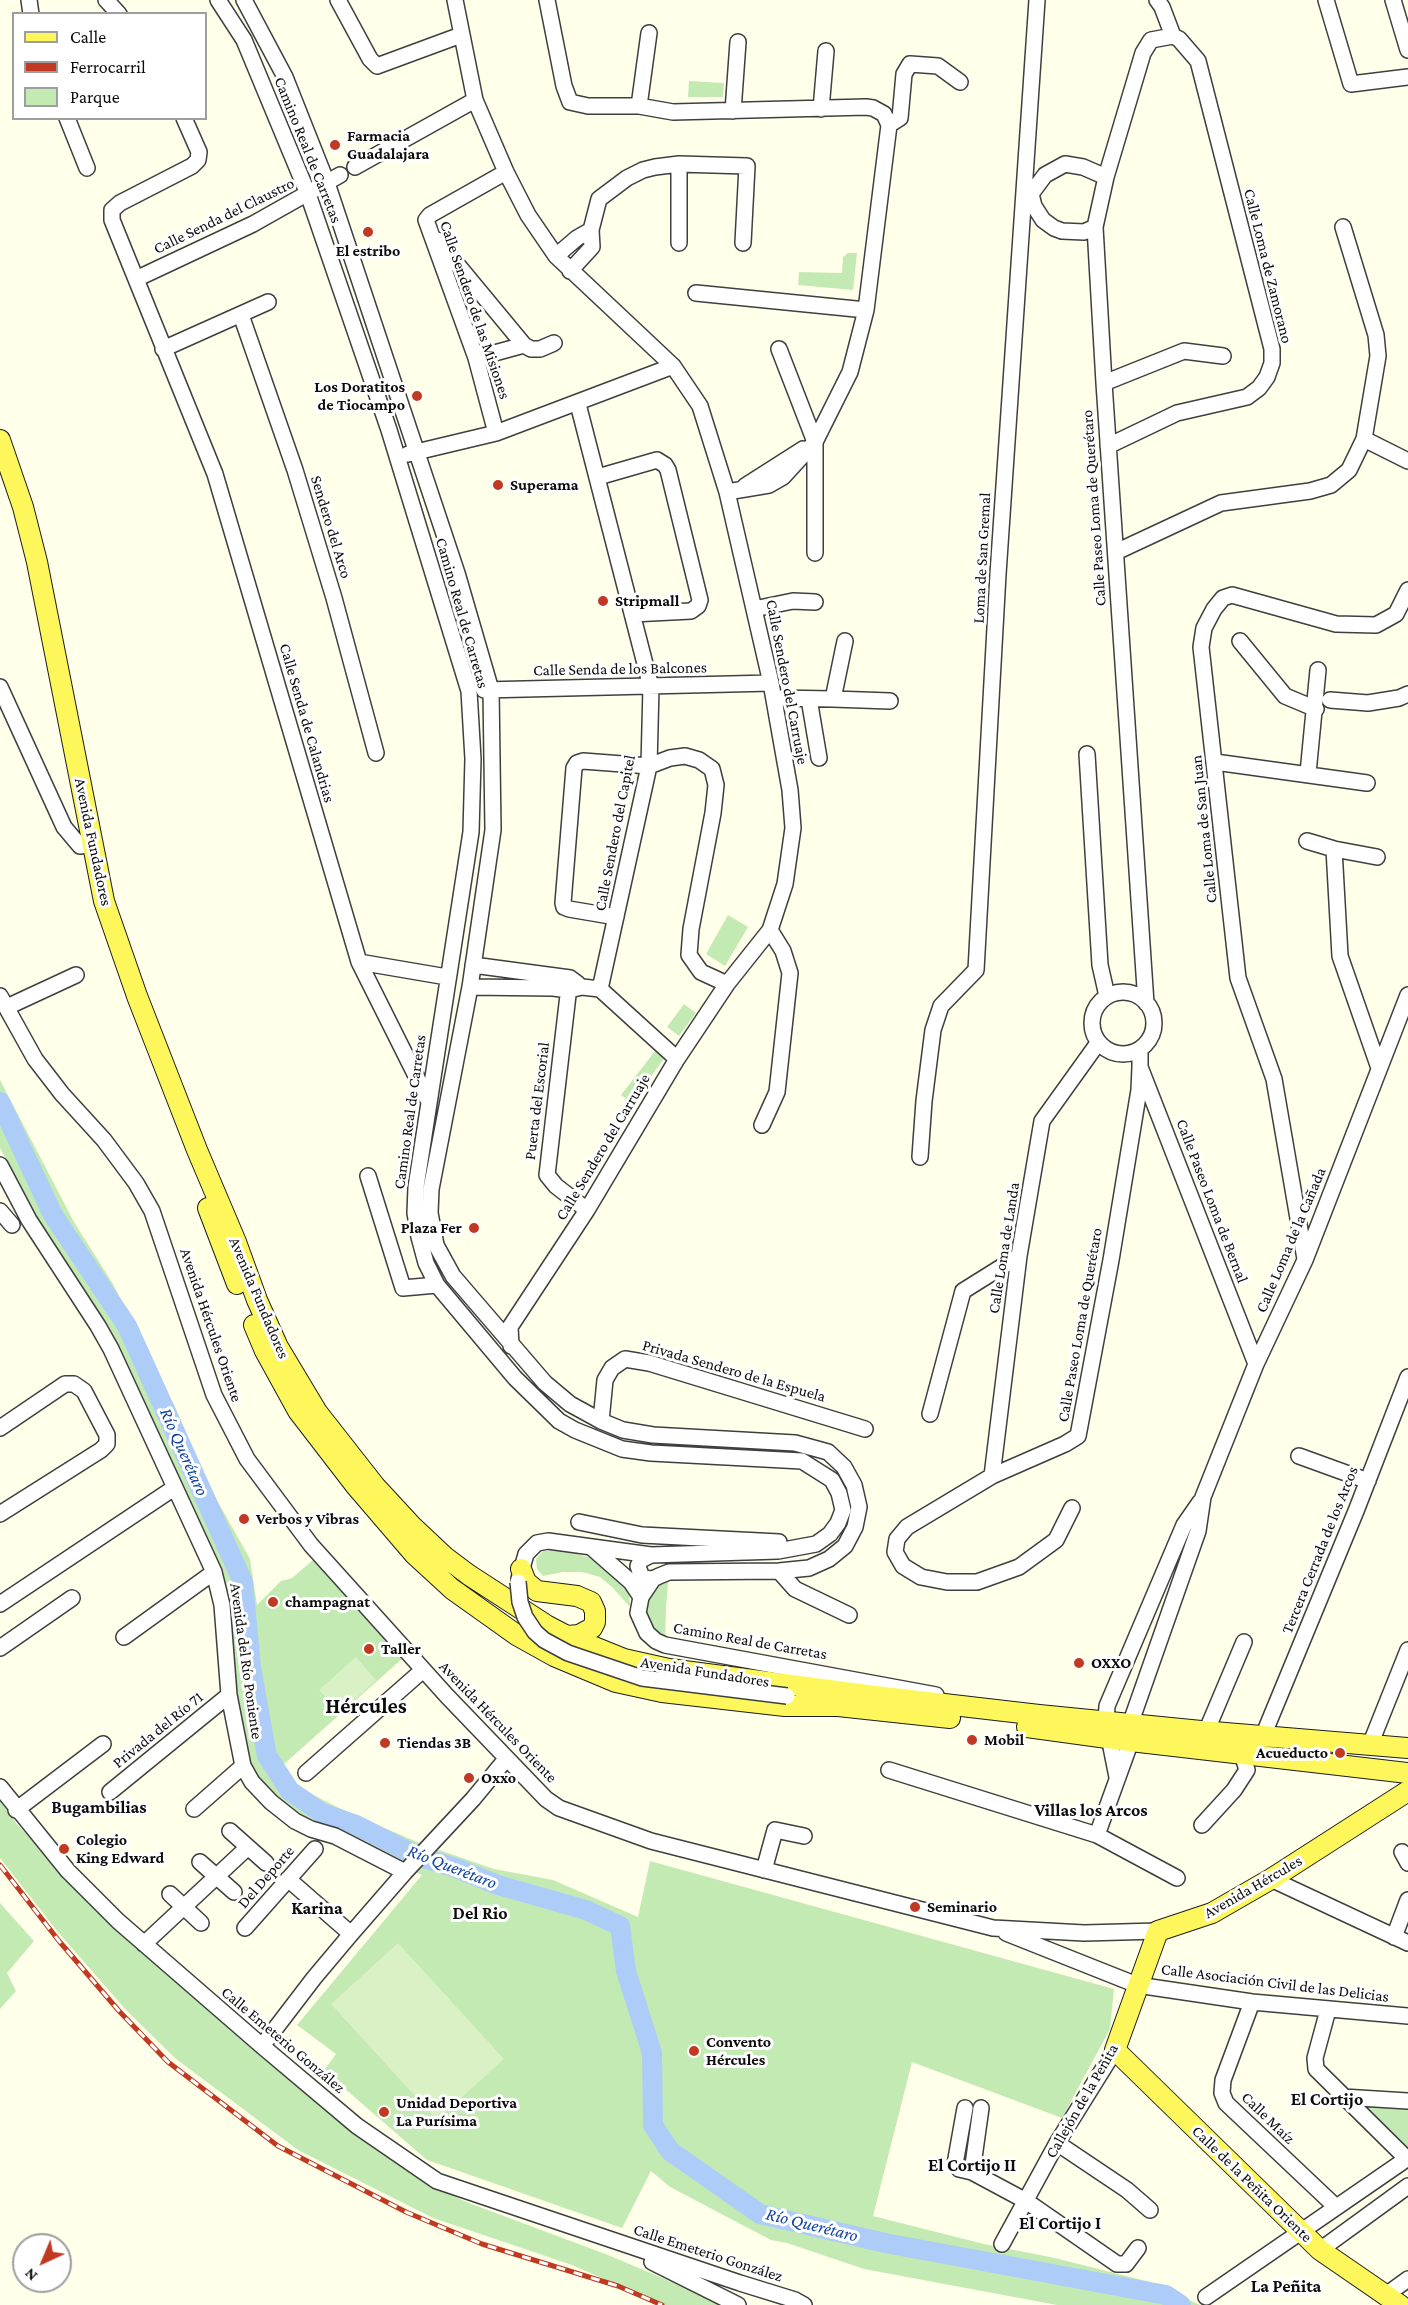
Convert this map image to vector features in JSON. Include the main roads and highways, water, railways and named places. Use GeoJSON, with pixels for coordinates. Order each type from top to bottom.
{"type":"FeatureCollection","features":[{"type":"Feature","properties":{"kind":"main road","name":"Avenida Fundadores"},"geometry":{"type":"LineString","coordinates":[[0,440],[23,507],[37,562],[86,845],[94,907],[109,956],[265,1351],[298,1411],[385,1521],[415,1555],[452,1589],[518,1636],[554,1656],[616,1682],[662,1692],[785,1706],[838,1706],[1038,1728],[1120,1733]]}},
{"type":"Feature","properties":{"kind":"main road","name":"Avenida Fundadores"},"geometry":{"type":"LineString","coordinates":[[0,469],[16,514],[86,845],[137,996],[257,1300],[296,1379],[338,1441],[375,1486],[412,1526],[445,1557],[469,1575],[546,1625],[624,1659],[669,1669],[1039,1715],[1120,1733]]}},
{"type":"Feature","properties":{"kind":"main road"},"geometry":{"type":"LineString","coordinates":[[520,1576],[537,1591],[577,1596],[591,1602],[595,1611],[595,1622],[592,1628],[579,1635],[567,1636]]}},
{"type":"Feature","properties":{"kind":"main road"},"geometry":{"type":"LineString","coordinates":[[1120,1733],[1202,1737],[1263,1736],[1408,1748]]}},
{"type":"Feature","properties":{"kind":"main road"},"geometry":{"type":"LineString","coordinates":[[1202,1737],[1242,1754],[1408,1773]]}},
{"type":"Feature","properties":{"kind":"main road","name":"Avenida Hércules"},"geometry":{"type":"LineString","coordinates":[[1158,1931],[1212,1913],[1408,1791]]}},
{"type":"Feature","properties":{"kind":"main road","name":"Callejón de la Peñita"},"geometry":{"type":"LineString","coordinates":[[1115,2050],[1158,1931]]}},
{"type":"Feature","properties":{"kind":"main road","name":"Calle de la Peñita Oriente"},"geometry":{"type":"LineString","coordinates":[[1115,2050],[1320,2250],[1393,2300]]}},
{"type":"Feature","properties":{"kind":"waterway","name":"Río Querétaro"},"geometry":{"type":"LineString","coordinates":[[0,1102],[53,1215],[127,1326],[243,1582],[251,1667],[267,1756],[290,1791],[322,1813],[356,1825],[417,1856],[456,1868],[498,1885],[586,1910],[620,1926],[626,1971],[652,2053],[653,2125],[670,2151],[760,2214],[885,2243],[1166,2295],[1181,2305]]}},
{"type":"Feature","properties":{"kind":"railway"},"geometry":{"type":"LineString","coordinates":[[0,1865],[59,1941],[119,2011],[168,2062],[278,2146],[406,2212],[482,2244],[618,2286],[662,2305]]}},
{"type":"Feature","properties":{"kind":"place","name":"Farmacia Guadalajara"},"geometry":{"type":"Point","coordinates":[335,145]}},
{"type":"Feature","properties":{"kind":"place","name":"El estribo"},"geometry":{"type":"Point","coordinates":[368,232]}},
{"type":"Feature","properties":{"kind":"place","name":"Los Doratitos de Tiocampo"},"geometry":{"type":"Point","coordinates":[417,396]}},
{"type":"Feature","properties":{"kind":"place","name":"Superama"},"geometry":{"type":"Point","coordinates":[498,485]}},
{"type":"Feature","properties":{"kind":"place","name":"Stripmall"},"geometry":{"type":"Point","coordinates":[603,601]}},
{"type":"Feature","properties":{"kind":"place","name":"Plaza Fer"},"geometry":{"type":"Point","coordinates":[474,1228]}},
{"type":"Feature","properties":{"kind":"place","name":"Verbos y Vibras"},"geometry":{"type":"Point","coordinates":[244,1519]}},
{"type":"Feature","properties":{"kind":"place","name":"champagnat"},"geometry":{"type":"Point","coordinates":[273,1602]}},
{"type":"Feature","properties":{"kind":"place","name":"Taller"},"geometry":{"type":"Point","coordinates":[369,1649]}},
{"type":"Feature","properties":{"kind":"place","name":"OXXO"},"geometry":{"type":"Point","coordinates":[1079,1663]}},
{"type":"Feature","properties":{"kind":"place","name":"Mobil"},"geometry":{"type":"Point","coordinates":[972,1740]}},
{"type":"Feature","properties":{"kind":"place","name":"Tiendas 3B"},"geometry":{"type":"Point","coordinates":[385,1743]}},
{"type":"Feature","properties":{"kind":"place","name":"Acueducto"},"geometry":{"type":"Point","coordinates":[1340,1753]}},
{"type":"Feature","properties":{"kind":"place","name":"Oxxo"},"geometry":{"type":"Point","coordinates":[469,1778]}},
{"type":"Feature","properties":{"kind":"place","name":"Colegio King Edward"},"geometry":{"type":"Point","coordinates":[64,1849]}},
{"type":"Feature","properties":{"kind":"place","name":"Seminario"},"geometry":{"type":"Point","coordinates":[915,1907]}},
{"type":"Feature","properties":{"kind":"place","name":"Convento Hércules"},"geometry":{"type":"Point","coordinates":[694,2051]}},
{"type":"Feature","properties":{"kind":"place","name":"Unidad Deportiva La Purísima"},"geometry":{"type":"Point","coordinates":[384,2112]}},
{"type":"Feature","properties":{"kind":"district","name":"Hércules"},"geometry":{"type":"Point","coordinates":[366,1706]}},
{"type":"Feature","properties":{"kind":"district","name":"Bugambilias"},"geometry":{"type":"Point","coordinates":[99,1807]}},
{"type":"Feature","properties":{"kind":"district","name":"Villas los Arcos"},"geometry":{"type":"Point","coordinates":[1091,1810]}},
{"type":"Feature","properties":{"kind":"district","name":"Karina"},"geometry":{"type":"Point","coordinates":[317,1908]}},
{"type":"Feature","properties":{"kind":"district","name":"Del Rio"},"geometry":{"type":"Point","coordinates":[480,1913]}},
{"type":"Feature","properties":{"kind":"district","name":"El Cortijo"},"geometry":{"type":"Point","coordinates":[1327,2099]}},
{"type":"Feature","properties":{"kind":"district","name":"El Cortijo II"},"geometry":{"type":"Point","coordinates":[972,2165]}},
{"type":"Feature","properties":{"kind":"district","name":"El Cortijo I"},"geometry":{"type":"Point","coordinates":[1060,2223]}},
{"type":"Feature","properties":{"kind":"district","name":"La Peñita"},"geometry":{"type":"Point","coordinates":[1286,2286]}}]}
